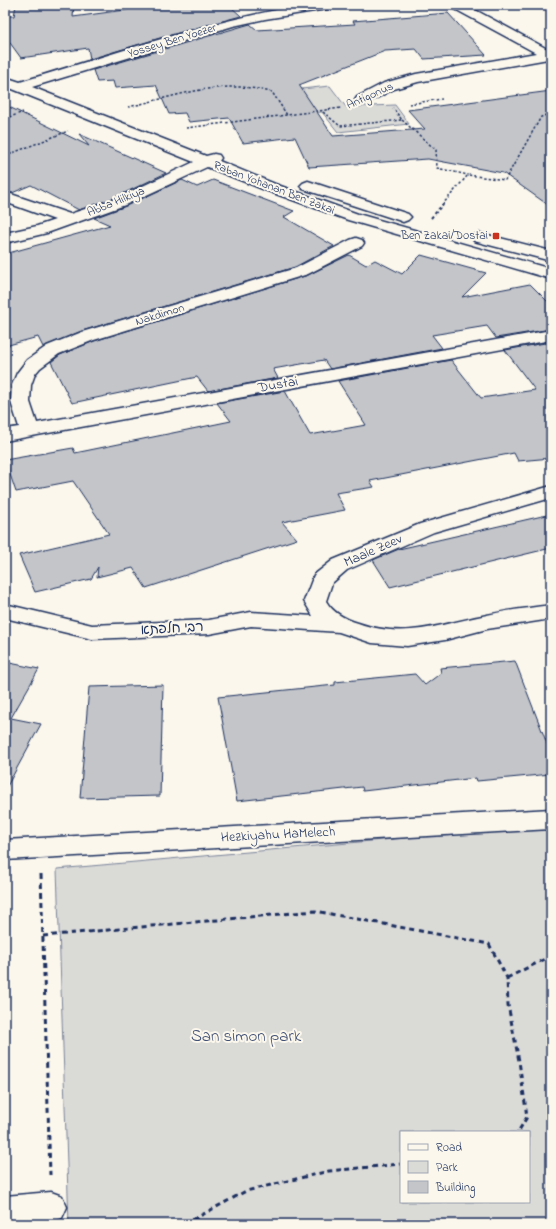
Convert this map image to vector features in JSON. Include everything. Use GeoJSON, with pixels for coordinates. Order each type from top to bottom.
{"type":"FeatureCollection","features":[{"type":"Feature","properties":{"kind":"street","name":"Yossey Ben Yoezer"},"geometry":{"type":"LineString","coordinates":[[19,87],[230,24],[265,15],[327,5]]}},
{"type":"Feature","properties":{"kind":"street","name":"Antigonus"},"geometry":{"type":"LineString","coordinates":[[457,5],[550,56]]}},
{"type":"Feature","properties":{"kind":"street","name":"Antigonus"},"geometry":{"type":"LineString","coordinates":[[362,100],[389,86],[416,78],[550,56]]}},
{"type":"Feature","properties":{"kind":"street","name":"Raban Yohanan Ben Zakai"},"geometry":{"type":"LineString","coordinates":[[5,68],[236,158]]}},
{"type":"Feature","properties":{"kind":"street","name":"Raban Yohanan Ben Zakai"},"geometry":{"type":"LineString","coordinates":[[5,81],[206,162],[353,218],[551,274]]}},
{"type":"Feature","properties":{"kind":"street","name":"Abba Hilkiya"},"geometry":{"type":"LineString","coordinates":[[5,238],[41,230],[120,202],[222,153]]}},
{"type":"Feature","properties":{"kind":"street","name":"Raban Yohanan Ben Zakai"},"geometry":{"type":"LineString","coordinates":[[293,180],[368,206],[441,228]]}},
{"type":"Feature","properties":{"kind":"street"},"geometry":{"type":"LineString","coordinates":[[5,196],[71,220]]}},
{"type":"Feature","properties":{"kind":"street"},"geometry":{"type":"LineString","coordinates":[[463,234],[551,256]]}},
{"type":"Feature","properties":{"kind":"street","name":"Nakdimon"},"geometry":{"type":"LineString","coordinates":[[30,430],[20,399],[21,385],[27,370],[37,360],[58,347],[88,336],[302,271],[356,243]]}},
{"type":"Feature","properties":{"kind":"street","name":"Dustai"},"geometry":{"type":"LineString","coordinates":[[5,435],[551,335]]}},
{"type":"Feature","properties":{"kind":"street","name":"Maale Zeev"},"geometry":{"type":"LineString","coordinates":[[551,492],[427,528],[340,565],[322,580],[315,601],[323,614],[341,625],[372,636],[406,639],[445,633],[487,622],[551,612]]}},
{"type":"Feature","properties":{"kind":"street","name":"רבי חלפתא"},"geometry":{"type":"LineString","coordinates":[[5,612],[92,632],[209,627],[252,619],[341,625]]}},
{"type":"Feature","properties":{"kind":"street","name":"Hezkiyahu HaMelech"},"geometry":{"type":"LineString","coordinates":[[5,850],[551,819]]}},
{"type":"Feature","properties":{"kind":"street"},"geometry":{"type":"LineString","coordinates":[[5,1211],[51,1207]]}},
{"type":"Feature","properties":{"kind":"path"},"geometry":{"type":"LineString","coordinates":[[147,102],[211,89],[253,87],[272,92],[287,115]]}},
{"type":"Feature","properties":{"kind":"path","name":"Antigonus"},"geometry":{"type":"LineString","coordinates":[[165,131],[346,108],[362,100]]}},
{"type":"Feature","properties":{"kind":"path"},"geometry":{"type":"LineString","coordinates":[[402,120],[436,150],[437,168],[468,175],[505,180],[540,117],[551,114]]}},
{"type":"Feature","properties":{"kind":"path"},"geometry":{"type":"LineString","coordinates":[[5,156],[99,119]]}},
{"type":"Feature","properties":{"kind":"path"},"geometry":{"type":"LineString","coordinates":[[426,224],[468,175]]}},
{"type":"Feature","properties":{"kind":"path"},"geometry":{"type":"LineString","coordinates":[[41,848],[51,1207]]}},
{"type":"Feature","properties":{"kind":"path"},"geometry":{"type":"LineString","coordinates":[[43,936],[315,911],[489,944],[507,978],[508,1005],[520,1062],[527,1117],[519,1131]]}},
{"type":"Feature","properties":{"kind":"path"},"geometry":{"type":"LineString","coordinates":[[507,978],[551,956]]}},
{"type":"Feature","properties":{"kind":"path"},"geometry":{"type":"LineString","coordinates":[[185,1224],[246,1191],[329,1171],[400,1164]]}},
{"type":"Feature","properties":{"kind":"green space"},"geometry":{"type":"Polygon","coordinates":[[[330,86],[346,107],[395,105],[409,124],[338,132],[322,112],[287,115],[272,92],[330,86]]]}},
{"type":"Feature","properties":{"kind":"green space","name":"San simon park"},"geometry":{"type":"Polygon","coordinates":[[[551,825],[551,1224],[69,1224],[57,869],[551,825]]]}},
{"type":"Feature","properties":{"kind":"building"},"geometry":{"type":"Polygon","coordinates":[[[16,5],[74,5],[73,17],[162,5],[229,5],[241,16],[90,59],[88,48],[21,58],[5,36],[5,16],[14,16],[16,5]]]}},
{"type":"Feature","properties":{"kind":"building"},"geometry":{"type":"Polygon","coordinates":[[[448,13],[486,55],[424,59],[416,49],[385,51],[299,85],[333,136],[425,129],[408,110],[551,91],[551,207],[503,173],[428,159],[309,167],[295,137],[243,143],[229,118],[189,122],[185,113],[169,114],[156,85],[115,88],[113,81],[97,82],[93,70],[250,24],[257,30],[355,24],[353,21],[448,13]]]}},
{"type":"Feature","properties":{"kind":"building"},"geometry":{"type":"Polygon","coordinates":[[[5,105],[89,146],[79,134],[166,173],[114,198],[79,210],[31,185],[12,193],[5,191],[5,105]]]}},
{"type":"Feature","properties":{"kind":"building"},"geometry":{"type":"Polygon","coordinates":[[[182,180],[197,187],[213,180],[294,211],[284,217],[334,246],[295,267],[82,331],[43,347],[38,337],[5,346],[5,254],[110,225],[94,218],[126,206],[182,180]]]}},
{"type":"Feature","properties":{"kind":"building"},"geometry":{"type":"Polygon","coordinates":[[[349,255],[366,265],[375,260],[402,274],[421,255],[486,273],[462,297],[530,284],[551,305],[551,329],[496,338],[487,326],[432,335],[442,348],[330,369],[324,360],[273,369],[278,378],[208,391],[197,377],[72,403],[51,362],[60,355],[94,341],[308,275],[349,255]]]}},
{"type":"Feature","properties":{"kind":"building"},"geometry":{"type":"Polygon","coordinates":[[[551,342],[551,458],[518,461],[514,453],[370,481],[374,487],[336,493],[345,510],[282,522],[297,539],[146,588],[133,568],[97,577],[98,567],[91,579],[35,592],[19,555],[109,534],[73,481],[16,492],[5,460],[73,448],[75,453],[231,421],[217,403],[285,391],[310,435],[366,425],[338,381],[451,360],[481,398],[535,390],[505,350],[551,342]]]}},
{"type":"Feature","properties":{"kind":"building"},"geometry":{"type":"Polygon","coordinates":[[[551,514],[551,548],[390,587],[373,560],[399,549],[551,514]]]}},
{"type":"Feature","properties":{"kind":"building"},"geometry":{"type":"Polygon","coordinates":[[[515,661],[551,754],[551,774],[477,781],[476,778],[363,791],[362,787],[237,801],[218,697],[335,685],[335,682],[415,674],[425,685],[441,673],[440,668],[515,661]]]}},
{"type":"Feature","properties":{"kind":"building"},"geometry":{"type":"Polygon","coordinates":[[[5,662],[39,669],[11,718],[41,724],[5,790],[5,662]]]}},
{"type":"Feature","properties":{"kind":"building"},"geometry":{"type":"Polygon","coordinates":[[[163,685],[160,796],[80,798],[89,687],[163,685]]]}},
{"type":"Feature","properties":{"kind":"place","name":"Ben Zakai/Dostai"},"geometry":{"type":"Point","coordinates":[496,236]}}]}
